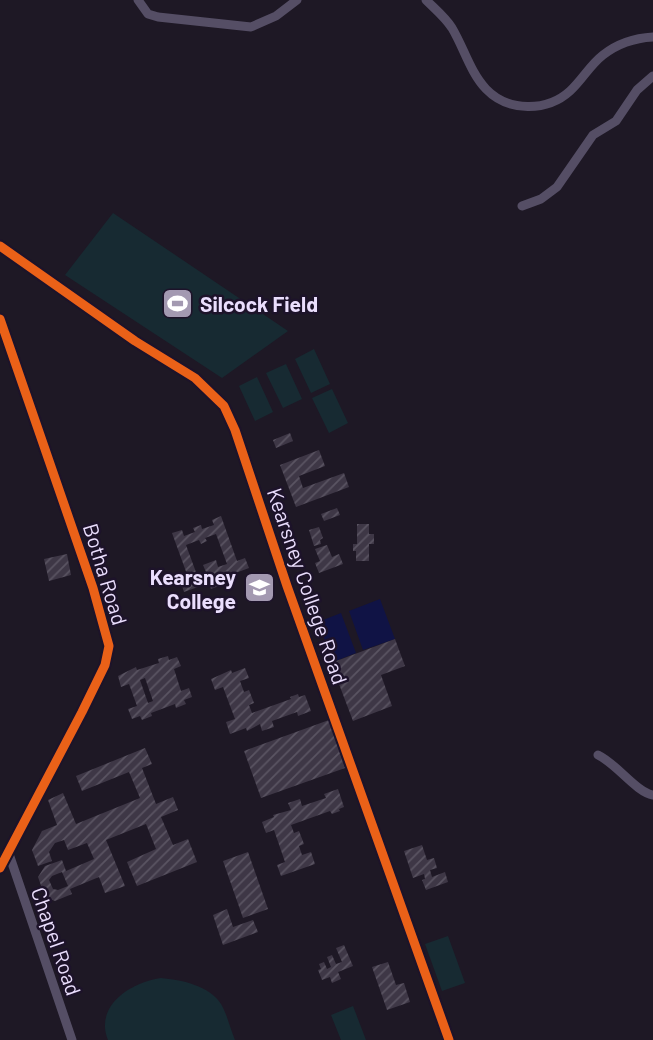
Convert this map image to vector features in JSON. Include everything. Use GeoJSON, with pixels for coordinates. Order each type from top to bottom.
{"type":"FeatureCollection","features":[{"type":"Feature","properties":{"kind":"street"},"geometry":{"type":"LineString","coordinates":[[138,0],[148,14],[158,18],[244,27],[263,23],[297,0]]}},
{"type":"Feature","properties":{"kind":"street"},"geometry":{"type":"LineString","coordinates":[[426,0],[451,26],[485,88],[499,99],[519,106],[541,105],[558,99],[614,48],[653,37]]}},
{"type":"Feature","properties":{"kind":"street"},"geometry":{"type":"LineString","coordinates":[[522,206],[541,199],[557,187],[593,135],[616,121],[637,90],[653,76]]}},
{"type":"Feature","properties":{"kind":"street","name":"Kearsney College Road"},"geometry":{"type":"LineString","coordinates":[[0,246],[135,341],[195,378],[224,406],[235,430],[449,1040]]}},
{"type":"Feature","properties":{"kind":"street","name":"Botha Road"},"geometry":{"type":"LineString","coordinates":[[0,319],[89,576],[110,646],[105,665],[82,712],[0,868]]}},
{"type":"Feature","properties":{"kind":"street"},"geometry":{"type":"LineString","coordinates":[[598,755],[643,792],[653,795]]}},
{"type":"Feature","properties":{"kind":"street","name":"Chapel Road"},"geometry":{"type":"LineString","coordinates":[[9,854],[72,1040]]}},
{"type":"Feature","properties":{"kind":"shaded area","name":"Silcock Field"},"geometry":{"type":"Polygon","coordinates":[[[113,213],[288,331],[222,378],[65,275],[113,213]]]}},
{"type":"Feature","properties":{"kind":"shaded area"},"geometry":{"type":"Polygon","coordinates":[[[314,349],[330,384],[311,393],[295,359],[314,349]]]}},
{"type":"Feature","properties":{"kind":"shaded area"},"geometry":{"type":"Polygon","coordinates":[[[286,364],[302,399],[283,408],[266,373],[286,364]]]}},
{"type":"Feature","properties":{"kind":"shaded area"},"geometry":{"type":"Polygon","coordinates":[[[257,377],[273,412],[255,421],[239,386],[257,377]]]}},
{"type":"Feature","properties":{"kind":"shaded area"},"geometry":{"type":"Polygon","coordinates":[[[332,389],[348,423],[329,433],[312,398],[332,389]]]}},
{"type":"Feature","properties":{"kind":"shaded area"},"geometry":{"type":"Polygon","coordinates":[[[380,599],[395,639],[363,650],[349,611],[380,599]]]}},
{"type":"Feature","properties":{"kind":"shaded area"},"geometry":{"type":"Polygon","coordinates":[[[341,613],[356,653],[333,662],[318,622],[341,613]]]}},
{"type":"Feature","properties":{"kind":"shaded area"},"geometry":{"type":"Polygon","coordinates":[[[448,936],[465,983],[442,991],[425,944],[448,936]]]}},
{"type":"Feature","properties":{"kind":"shaded area"},"geometry":{"type":"Polygon","coordinates":[[[161,978],[177,980],[209,992],[223,1008],[235,1040],[108,1040],[105,1028],[111,1006],[127,990],[161,978]]]}},
{"type":"Feature","properties":{"kind":"shaded area"},"geometry":{"type":"Polygon","coordinates":[[[353,1006],[366,1040],[341,1040],[331,1015],[353,1006]]]}},
{"type":"Feature","properties":{"kind":"building"},"geometry":{"type":"Polygon","coordinates":[[[290,433],[293,441],[276,448],[273,440],[290,433]]]}},
{"type":"Feature","properties":{"kind":"building"},"geometry":{"type":"Polygon","coordinates":[[[319,450],[325,466],[299,476],[303,488],[344,473],[349,487],[296,507],[280,465],[319,450]]]}},
{"type":"Feature","properties":{"kind":"building"},"geometry":{"type":"Polygon","coordinates":[[[337,508],[340,515],[324,521],[321,514],[337,508]]]}},
{"type":"Feature","properties":{"kind":"building"},"geometry":{"type":"Polygon","coordinates":[[[221,516],[237,561],[245,558],[249,568],[222,578],[224,584],[211,589],[209,583],[184,592],[180,580],[188,577],[172,533],[182,530],[184,536],[195,532],[193,528],[201,525],[202,529],[214,525],[212,520],[221,516]],[[216,534],[205,538],[207,541],[201,544],[199,540],[186,545],[197,575],[206,572],[203,565],[216,560],[218,567],[227,564],[216,534]]]}},
{"type":"Feature","properties":{"kind":"building"},"geometry":{"type":"Polygon","coordinates":[[[357,524],[369,524],[369,534],[374,534],[374,544],[369,544],[369,561],[356,561],[353,544],[357,544],[357,524]]]}},
{"type":"Feature","properties":{"kind":"building"},"geometry":{"type":"Polygon","coordinates":[[[319,527],[323,538],[320,540],[321,544],[314,546],[309,530],[319,527]]]}},
{"type":"Feature","properties":{"kind":"building"},"geometry":{"type":"Polygon","coordinates":[[[327,545],[332,557],[339,554],[343,564],[319,573],[315,563],[320,561],[315,549],[327,545]]]}},
{"type":"Feature","properties":{"kind":"building"},"geometry":{"type":"Polygon","coordinates":[[[67,554],[71,575],[49,581],[44,559],[67,554]]]}},
{"type":"Feature","properties":{"kind":"building"},"geometry":{"type":"Polygon","coordinates":[[[395,639],[405,666],[381,675],[392,706],[353,721],[331,663],[395,639]]]}},
{"type":"Feature","properties":{"kind":"building"},"geometry":{"type":"Polygon","coordinates":[[[168,656],[169,660],[177,657],[181,666],[174,669],[181,691],[189,688],[192,697],[184,700],[186,704],[176,708],[175,704],[151,713],[152,716],[142,720],[140,716],[132,719],[128,709],[137,706],[129,684],[121,687],[118,676],[136,667],[137,670],[159,663],[158,659],[168,656]],[[145,678],[140,680],[148,703],[153,701],[145,678]]]}},
{"type":"Feature","properties":{"kind":"building"},"geometry":{"type":"Polygon","coordinates":[[[245,668],[249,678],[240,681],[244,692],[249,690],[254,703],[249,705],[252,713],[298,694],[299,697],[305,695],[311,711],[298,716],[297,712],[272,721],[274,727],[262,731],[260,724],[247,731],[246,728],[230,734],[226,722],[235,719],[223,687],[215,690],[211,679],[231,670],[232,673],[245,668]]]}},
{"type":"Feature","properties":{"kind":"building"},"geometry":{"type":"Polygon","coordinates":[[[329,720],[345,768],[261,798],[244,751],[329,720]]]}},
{"type":"Feature","properties":{"kind":"building"},"geometry":{"type":"Polygon","coordinates":[[[145,748],[152,764],[142,768],[156,804],[173,797],[178,810],[161,817],[173,845],[188,839],[197,862],[137,886],[127,862],[156,849],[146,824],[106,840],[125,886],[105,893],[99,877],[70,889],[72,894],[55,901],[45,897],[38,877],[45,866],[62,860],[66,871],[94,859],[87,843],[68,850],[64,840],[55,843],[49,852],[52,861],[38,866],[32,850],[42,831],[57,825],[48,800],[63,793],[76,824],[140,798],[129,772],[82,791],[76,776],[145,748]],[[62,872],[49,880],[53,889],[68,886],[62,872]]]}},
{"type":"Feature","properties":{"kind":"building"},"geometry":{"type":"Polygon","coordinates":[[[338,789],[344,807],[339,809],[340,811],[332,814],[330,811],[291,825],[294,833],[299,831],[304,844],[299,846],[302,855],[311,852],[315,864],[281,876],[277,865],[285,862],[274,830],[266,833],[262,822],[274,817],[273,815],[291,810],[288,803],[300,799],[302,806],[326,798],[324,794],[338,789]]]}},
{"type":"Feature","properties":{"kind":"building"},"geometry":{"type":"Polygon","coordinates":[[[422,845],[427,860],[434,858],[437,868],[430,870],[432,877],[445,872],[448,882],[426,890],[422,880],[425,879],[424,874],[413,878],[404,851],[422,845]]]}},
{"type":"Feature","properties":{"kind":"building"},"geometry":{"type":"Polygon","coordinates":[[[248,852],[268,909],[243,918],[223,861],[248,852]]]}},
{"type":"Feature","properties":{"kind":"building"},"geometry":{"type":"Polygon","coordinates":[[[227,909],[233,927],[253,920],[258,932],[223,945],[213,915],[227,909]]]}},
{"type":"Feature","properties":{"kind":"building"},"geometry":{"type":"Polygon","coordinates":[[[344,945],[353,966],[338,972],[341,979],[332,983],[330,977],[322,980],[319,964],[324,962],[327,969],[331,967],[327,957],[332,955],[336,964],[342,962],[336,948],[344,945]]]}},
{"type":"Feature","properties":{"kind":"building"},"geometry":{"type":"Polygon","coordinates":[[[388,962],[396,985],[404,983],[410,1002],[387,1010],[372,967],[388,962]]]}},
{"type":"Feature","properties":{"kind":"cycle path"},"geometry":{"type":"LineString","coordinates":[[0,246],[135,341],[195,378],[224,406],[235,430],[287,586],[449,1040]]}},
{"type":"Feature","properties":{"kind":"cycle path"},"geometry":{"type":"LineString","coordinates":[[0,319],[93,588],[109,646],[105,665],[82,712],[0,868]]}},
{"type":"Feature","properties":{"kind":"place","name":"Silcock Field"},"geometry":{"type":"Point","coordinates":[177,303]}},
{"type":"Feature","properties":{"kind":"place","name":"Kearsney College"},"geometry":{"type":"Point","coordinates":[259,588]}}]}
